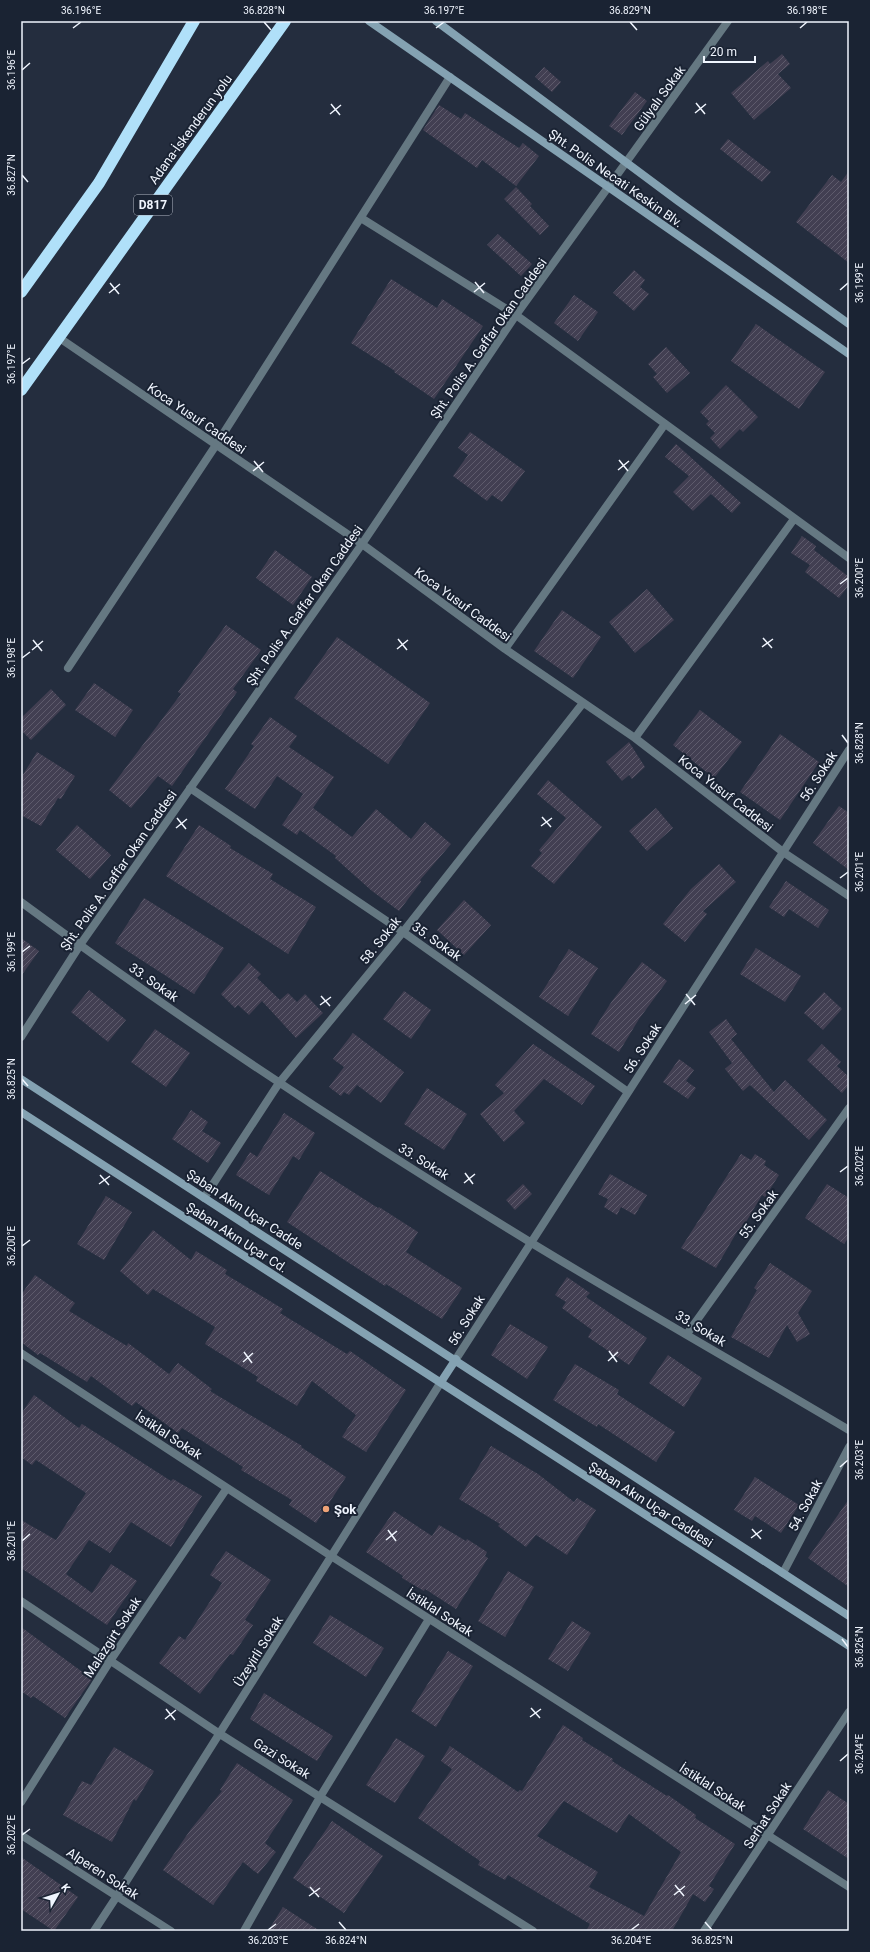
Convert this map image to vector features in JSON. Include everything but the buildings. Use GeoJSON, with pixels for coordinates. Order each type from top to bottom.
{"type":"FeatureCollection","features":[{"type":"Feature","properties":{"kind":"highway"},"geometry":{"type":"LineString","coordinates":[[21,292],[99,182],[194,21]]}},
{"type":"Feature","properties":{"kind":"highway","name":"Adana-İskenderun yolu"},"geometry":{"type":"LineString","coordinates":[[21,390],[285,21]]}},
{"type":"Feature","properties":{"kind":"main road","name":"Şht. Polis Necati Keskin Blv."},"geometry":{"type":"LineString","coordinates":[[369,21],[849,354]]}},
{"type":"Feature","properties":{"kind":"main road","name":"Şht. Polis Necati Keskin Blv."},"geometry":{"type":"LineString","coordinates":[[436,21],[627,163],[849,324]]}},
{"type":"Feature","properties":{"kind":"main road","name":"Şaban Akın Uçar Cadde"},"geometry":{"type":"LineString","coordinates":[[21,1079],[456,1359]]}},
{"type":"Feature","properties":{"kind":"main road","name":"Şaban Akın Uçar Cd."},"geometry":{"type":"LineString","coordinates":[[21,1112],[440,1382]]}},
{"type":"Feature","properties":{"kind":"main road"},"geometry":{"type":"LineString","coordinates":[[440,1382],[456,1359]]}},
{"type":"Feature","properties":{"kind":"main road","name":"Şaban Akın Uçar Caddesi"},"geometry":{"type":"LineString","coordinates":[[456,1359],[849,1616]]}},
{"type":"Feature","properties":{"kind":"main road","name":"Şaban Akın Uçar Caddesi"},"geometry":{"type":"LineString","coordinates":[[440,1382],[849,1646]]}},
{"type":"Feature","properties":{"kind":"street","name":"Gülyalı Sokak"},"geometry":{"type":"LineString","coordinates":[[609,188],[728,21]]}},
{"type":"Feature","properties":{"kind":"street"},"geometry":{"type":"LineString","coordinates":[[68,668],[216,445],[450,77]]}},
{"type":"Feature","properties":{"kind":"street","name":"Şht. Polis A. Gaffar Okan Caddesi"},"geometry":{"type":"LineString","coordinates":[[21,1037],[80,945],[362,544],[516,315],[609,188]]}},
{"type":"Feature","properties":{"kind":"street"},"geometry":{"type":"LineString","coordinates":[[361,218],[516,315],[849,558]]}},
{"type":"Feature","properties":{"kind":"street","name":"Koca Yusuf Caddesi"},"geometry":{"type":"LineString","coordinates":[[58,337],[362,544],[505,649],[635,738],[783,852],[849,896]]}},
{"type":"Feature","properties":{"kind":"street"},"geometry":{"type":"LineString","coordinates":[[505,649],[665,424]]}},
{"type":"Feature","properties":{"kind":"street"},"geometry":{"type":"LineString","coordinates":[[635,738],[794,519]]}},
{"type":"Feature","properties":{"kind":"street","name":"58. Sokak"},"geometry":{"type":"LineString","coordinates":[[204,1198],[279,1083],[403,932],[583,703]]}},
{"type":"Feature","properties":{"kind":"street","name":"56. Sokak"},"geometry":{"type":"LineString","coordinates":[[456,1359],[530,1242],[849,750]]}},
{"type":"Feature","properties":{"kind":"street","name":"35. Sokak"},"geometry":{"type":"LineString","coordinates":[[190,788],[403,932],[628,1092]]}},
{"type":"Feature","properties":{"kind":"street","name":"33. Sokak"},"geometry":{"type":"LineString","coordinates":[[21,902],[80,945],[279,1083],[530,1242],[849,1430]]}},
{"type":"Feature","properties":{"kind":"street","name":"55. Sokak"},"geometry":{"type":"LineString","coordinates":[[687,1334],[849,1108]]}},
{"type":"Feature","properties":{"kind":"street","name":"İstiklal Sokak"},"geometry":{"type":"LineString","coordinates":[[21,1353],[429,1619],[849,1887]]}},
{"type":"Feature","properties":{"kind":"street","name":"Üzeyirli Sokak"},"geometry":{"type":"LineString","coordinates":[[94,1931],[118,1896],[440,1382]]}},
{"type":"Feature","properties":{"kind":"street","name":"54. Sokak"},"geometry":{"type":"LineString","coordinates":[[783,1573],[849,1447]]}},
{"type":"Feature","properties":{"kind":"street","name":"Malazgirt Sokak"},"geometry":{"type":"LineString","coordinates":[[21,1802],[110,1661],[227,1488]]}},
{"type":"Feature","properties":{"kind":"street","name":"Gazi Sokak"},"geometry":{"type":"LineString","coordinates":[[21,1601],[220,1734],[533,1931]]}},
{"type":"Feature","properties":{"kind":"street"},"geometry":{"type":"LineString","coordinates":[[244,1931],[320,1797],[429,1619]]}},
{"type":"Feature","properties":{"kind":"street","name":"Serhat Sokak"},"geometry":{"type":"LineString","coordinates":[[704,1931],[849,1712]]}},
{"type":"Feature","properties":{"kind":"street","name":"Alperen Sokak"},"geometry":{"type":"LineString","coordinates":[[21,1835],[171,1931]]}},
{"type":"Feature","properties":{"kind":"place","name":"Şok"},"geometry":{"type":"Point","coordinates":[326,1509]}}]}
